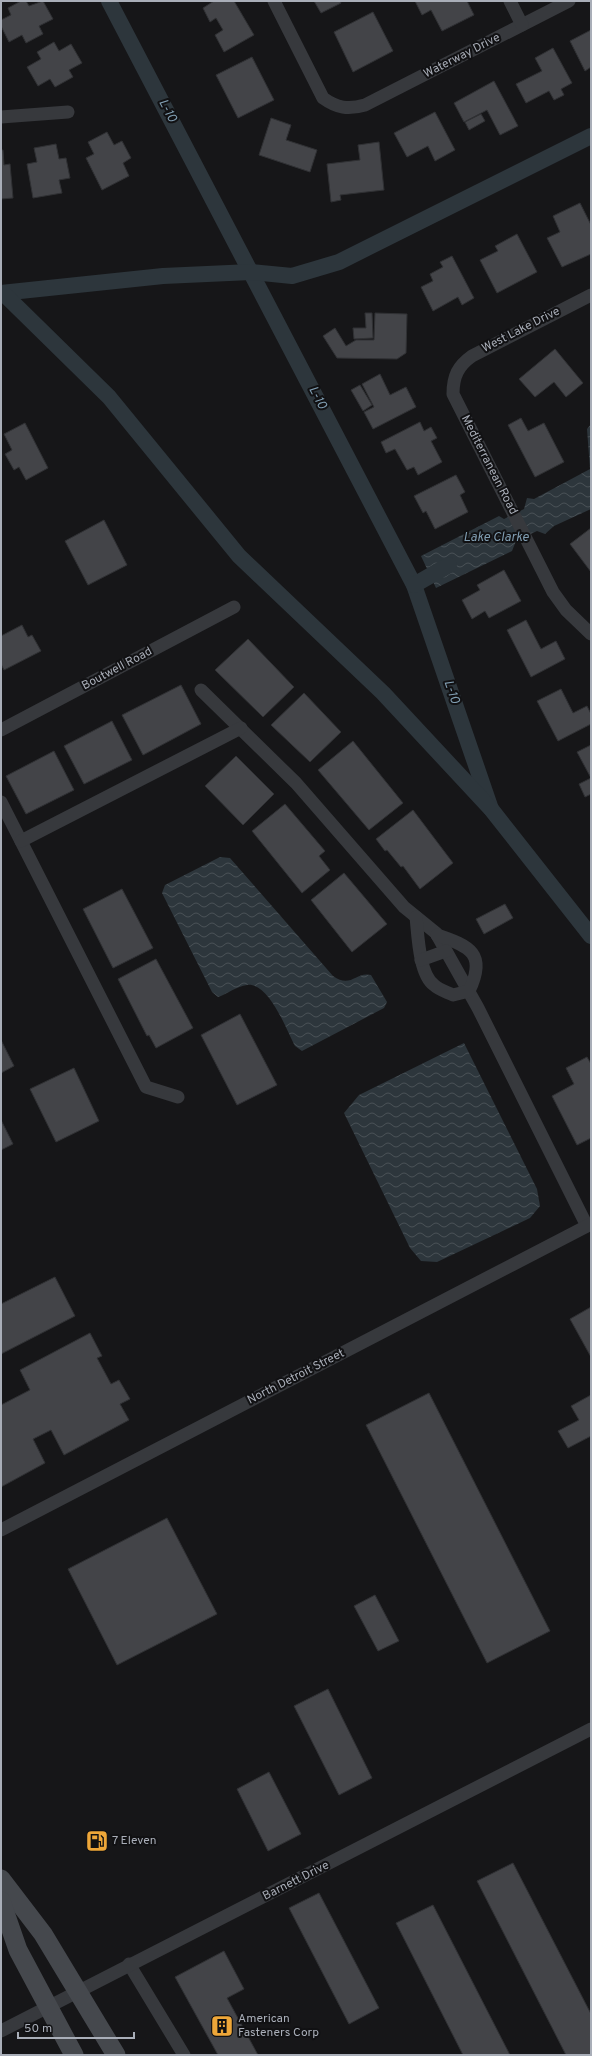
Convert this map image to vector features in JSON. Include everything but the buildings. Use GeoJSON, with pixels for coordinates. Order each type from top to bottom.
{"type":"FeatureCollection","features":[{"type":"Feature","properties":{"kind":"street","name":"Waterway Drive"},"geometry":{"type":"LineString","coordinates":[[274,1],[323,98],[332,105],[354,109],[365,105],[569,1]]}},
{"type":"Feature","properties":{"kind":"street"},"geometry":{"type":"LineString","coordinates":[[510,1],[522,25]]}},
{"type":"Feature","properties":{"kind":"street"},"geometry":{"type":"LineString","coordinates":[[1,117],[68,112]]}},
{"type":"Feature","properties":{"kind":"street","name":"West Lake Drive"},"geometry":{"type":"LineString","coordinates":[[456,372],[463,362],[472,356],[591,294]]}},
{"type":"Feature","properties":{"kind":"street","name":"Mediterranean Road"},"geometry":{"type":"LineString","coordinates":[[456,372],[453,382],[453,394],[509,506],[559,602],[591,634]]}},
{"type":"Feature","properties":{"kind":"street","name":"Boutwell Road"},"geometry":{"type":"LineString","coordinates":[[1,730],[234,607]]}},
{"type":"Feature","properties":{"kind":"street"},"geometry":{"type":"LineString","coordinates":[[202,690],[296,783],[404,907],[437,935],[469,991],[589,1225]]}},
{"type":"Feature","properties":{"kind":"street"},"geometry":{"type":"LineString","coordinates":[[21,841],[241,728]]}},
{"type":"Feature","properties":{"kind":"street"},"geometry":{"type":"LineString","coordinates":[[1,802],[146,1087],[178,1097]]}},
{"type":"Feature","properties":{"kind":"street"},"geometry":{"type":"LineString","coordinates":[[416,917],[421,960],[433,985],[453,995],[469,991]]}},
{"type":"Feature","properties":{"kind":"street"},"geometry":{"type":"LineString","coordinates":[[437,935],[463,944],[472,954],[477,963],[469,991]]}},
{"type":"Feature","properties":{"kind":"street"},"geometry":{"type":"LineString","coordinates":[[421,960],[446,951]]}},
{"type":"Feature","properties":{"kind":"street","name":"North Detroit Street"},"geometry":{"type":"LineString","coordinates":[[1,1530],[589,1225]]}},
{"type":"Feature","properties":{"kind":"street","name":"Barnett Drive"},"geometry":{"type":"LineString","coordinates":[[1,2031],[129,1964],[231,1914],[591,1729]]}},
{"type":"Feature","properties":{"kind":"street"},"geometry":{"type":"LineString","coordinates":[[1,1879],[43,1934],[116,2055]]}},
{"type":"Feature","properties":{"kind":"street"},"geometry":{"type":"LineString","coordinates":[[1,1901],[18,1950],[74,2055]]}},
{"type":"Feature","properties":{"kind":"street"},"geometry":{"type":"LineString","coordinates":[[129,1964],[184,2055]]}},
{"type":"Feature","properties":{"kind":"water","name":"Lake Clarke"},"geometry":{"type":"Polygon","coordinates":[[[591,424],[591,509],[554,526],[545,534],[537,531],[516,541],[512,551],[436,588],[421,556],[499,516],[504,519],[524,509],[527,498],[534,499],[590,469],[587,429],[591,424]]]}},
{"type":"Feature","properties":{"kind":"water"},"geometry":{"type":"Polygon","coordinates":[[[220,857],[230,858],[333,976],[344,981],[361,975],[371,975],[387,1002],[384,1008],[302,1051],[295,1046],[282,1018],[263,991],[255,986],[247,985],[218,997],[212,992],[162,893],[165,885],[220,857]]]}},
{"type":"Feature","properties":{"kind":"water"},"geometry":{"type":"Polygon","coordinates":[[[464,1043],[537,1189],[540,1206],[530,1218],[437,1262],[421,1261],[410,1248],[344,1113],[359,1095],[464,1043]]]}},
{"type":"Feature","properties":{"kind":"waterway","name":"L-10"},"geometry":{"type":"LineString","coordinates":[[109,1],[414,585],[491,809]]}},
{"type":"Feature","properties":{"kind":"waterway"},"geometry":{"type":"LineString","coordinates":[[1,293],[163,276],[251,272],[292,276],[339,262],[591,136]]}},
{"type":"Feature","properties":{"kind":"waterway"},"geometry":{"type":"LineString","coordinates":[[3,293],[109,397],[239,556],[383,693],[491,809],[591,936]]}},
{"type":"Feature","properties":{"kind":"waterway"},"geometry":{"type":"LineString","coordinates":[[414,585],[449,565]]}},
{"type":"Feature","properties":{"kind":"place","name":"7 Eleven"},"geometry":{"type":"Point","coordinates":[97,1841]}},
{"type":"Feature","properties":{"kind":"place","name":"American Fasteners Corp"},"geometry":{"type":"Point","coordinates":[222,2026]}}]}
